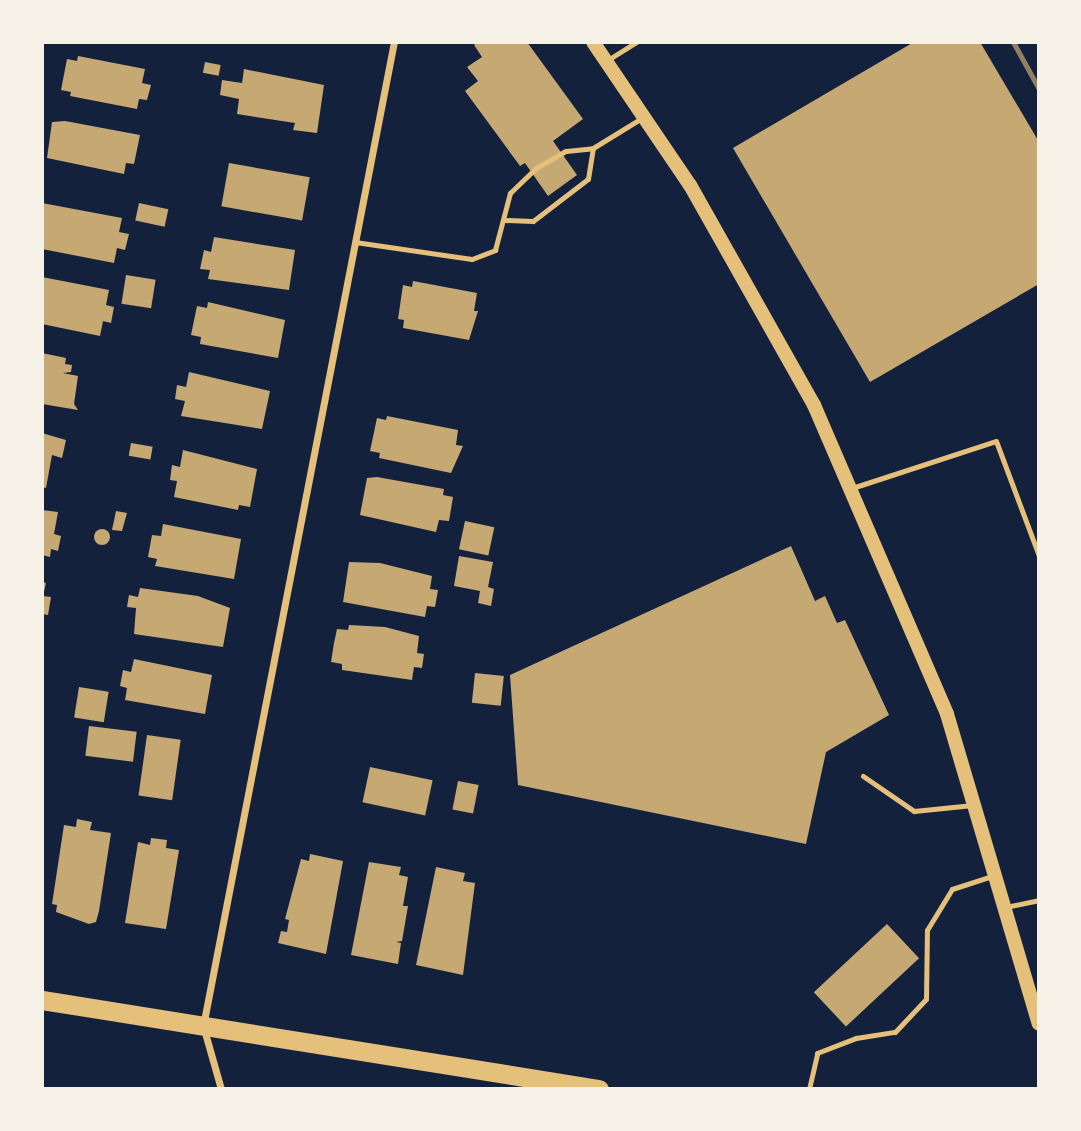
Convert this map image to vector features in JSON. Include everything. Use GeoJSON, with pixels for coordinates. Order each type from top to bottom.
{"type":"FeatureCollection","features":[{"type":"Feature","properties":{"kind":"highway"},"geometry":{"type":"LineString","coordinates":[[42,1000],[598,1089]]}},
{"type":"Feature","properties":{"kind":"main road"},"geometry":{"type":"LineString","coordinates":[[593,42],[644,117],[750,290],[814,405],[852,488],[947,714],[1039,1024]]}},
{"type":"Feature","properties":{"kind":"street"},"geometry":{"type":"LineString","coordinates":[[221,1089],[204,1026],[394,42]]}},
{"type":"Feature","properties":{"kind":"lane"},"geometry":{"type":"LineString","coordinates":[[606,61],[637,42]]}},
{"type":"Feature","properties":{"kind":"lane"},"geometry":{"type":"LineString","coordinates":[[355,242],[471,259],[495,250],[510,193],[536,168],[566,151],[593,148],[644,117]]}},
{"type":"Feature","properties":{"kind":"lane"},"geometry":{"type":"LineString","coordinates":[[504,220],[533,221],[588,179],[593,148]]}},
{"type":"Feature","properties":{"kind":"lane"},"geometry":{"type":"LineString","coordinates":[[852,488],[996,441],[1039,556]]}},
{"type":"Feature","properties":{"kind":"lane"},"geometry":{"type":"LineString","coordinates":[[863,776],[914,811],[976,805]]}},
{"type":"Feature","properties":{"kind":"lane"},"geometry":{"type":"LineString","coordinates":[[809,1089],[817,1053],[856,1038],[895,1032],[926,999],[928,930],[952,889],[996,874]]}},
{"type":"Feature","properties":{"kind":"lane"},"geometry":{"type":"LineString","coordinates":[[1006,907],[1039,900]]}},
{"type":"Feature","properties":{"kind":"building"},"geometry":{"type":"Polygon","coordinates":[[[478,42],[527,42],[583,119],[553,141],[577,175],[548,196],[525,163],[520,166],[465,91],[478,81],[467,67],[482,57],[474,45],[478,42]]]}},
{"type":"Feature","properties":{"kind":"building"},"geometry":{"type":"Polygon","coordinates":[[[914,42],[980,42],[1039,142],[1039,284],[870,382],[733,148],[914,42]]]}},
{"type":"Feature","properties":{"kind":"building"},"geometry":{"type":"Polygon","coordinates":[[[78,56],[145,69],[142,83],[151,85],[147,100],[139,99],[137,109],[70,96],[71,92],[61,90],[67,59],[77,61],[78,56]]]}},
{"type":"Feature","properties":{"kind":"building"},"geometry":{"type":"Polygon","coordinates":[[[205,62],[221,65],[219,76],[203,73],[205,62]]]}},
{"type":"Feature","properties":{"kind":"building"},"geometry":{"type":"Polygon","coordinates":[[[244,69],[324,85],[317,133],[293,130],[295,123],[237,114],[239,99],[220,95],[222,80],[242,83],[244,69]]]}},
{"type":"Feature","properties":{"kind":"building"},"geometry":{"type":"Polygon","coordinates":[[[65,121],[140,135],[134,164],[126,163],[124,174],[47,158],[52,122],[65,121]]]}},
{"type":"Feature","properties":{"kind":"building"},"geometry":{"type":"Polygon","coordinates":[[[229,163],[310,177],[302,221],[221,206],[229,163]]]}},
{"type":"Feature","properties":{"kind":"building"},"geometry":{"type":"Polygon","coordinates":[[[42,203],[122,218],[119,232],[129,234],[125,250],[117,248],[114,263],[42,249],[42,203]]]}},
{"type":"Feature","properties":{"kind":"building"},"geometry":{"type":"Polygon","coordinates":[[[139,203],[168,209],[165,227],[135,221],[139,203]]]}},
{"type":"Feature","properties":{"kind":"building"},"geometry":{"type":"Polygon","coordinates":[[[214,237],[295,250],[289,290],[208,279],[210,270],[200,269],[204,250],[211,252],[214,237]]]}},
{"type":"Feature","properties":{"kind":"building"},"geometry":{"type":"Polygon","coordinates":[[[126,275],[156,280],[151,308],[121,304],[126,275]]]}},
{"type":"Feature","properties":{"kind":"building"},"geometry":{"type":"Polygon","coordinates":[[[42,277],[109,290],[106,305],[114,307],[111,323],[103,321],[100,336],[42,324],[42,277]]]}},
{"type":"Feature","properties":{"kind":"building"},"geometry":{"type":"Polygon","coordinates":[[[413,281],[477,293],[474,311],[478,311],[469,340],[403,328],[404,320],[398,319],[403,285],[412,287],[413,281]]]}},
{"type":"Feature","properties":{"kind":"building"},"geometry":{"type":"Polygon","coordinates":[[[208,302],[285,320],[278,358],[200,344],[201,337],[191,335],[197,306],[207,308],[208,302]]]}},
{"type":"Feature","properties":{"kind":"building"},"geometry":{"type":"Polygon","coordinates":[[[42,353],[66,358],[65,364],[72,365],[71,372],[63,373],[78,376],[74,404],[78,410],[42,404],[42,353]]]}},
{"type":"Feature","properties":{"kind":"building"},"geometry":{"type":"Polygon","coordinates":[[[189,372],[270,391],[262,429],[181,416],[185,401],[175,399],[177,385],[186,387],[189,372]]]}},
{"type":"Feature","properties":{"kind":"building"},"geometry":{"type":"Polygon","coordinates":[[[387,416],[458,430],[456,445],[463,446],[451,473],[379,458],[380,453],[370,451],[377,418],[386,420],[387,416]]]}},
{"type":"Feature","properties":{"kind":"building"},"geometry":{"type":"Polygon","coordinates":[[[42,433],[66,440],[62,458],[52,455],[46,488],[42,487],[42,433]]]}},
{"type":"Feature","properties":{"kind":"building"},"geometry":{"type":"Polygon","coordinates":[[[131,443],[153,447],[150,460],[129,456],[131,443]]]}},
{"type":"Feature","properties":{"kind":"building"},"geometry":{"type":"Polygon","coordinates":[[[183,450],[257,469],[250,507],[239,505],[238,510],[174,497],[177,481],[170,480],[172,465],[180,467],[183,450]]]}},
{"type":"Feature","properties":{"kind":"building"},"geometry":{"type":"Polygon","coordinates":[[[377,477],[444,489],[443,495],[453,497],[449,521],[439,520],[436,532],[360,515],[367,478],[377,477]]]}},
{"type":"Feature","properties":{"kind":"building"},"geometry":{"type":"Polygon","coordinates":[[[42,510],[58,512],[54,534],[61,536],[58,551],[51,549],[50,557],[42,555],[42,510]]]}},
{"type":"Feature","properties":{"kind":"building"},"geometry":{"type":"Polygon","coordinates":[[[116,511],[127,513],[122,531],[112,530],[116,511]]]}},
{"type":"Feature","properties":{"kind":"building"},"geometry":{"type":"Polygon","coordinates":[[[465,521],[494,527],[488,556],[459,549],[465,521]]]}},
{"type":"Feature","properties":{"kind":"building"},"geometry":{"type":"Polygon","coordinates":[[[163,524],[241,539],[234,579],[155,566],[157,559],[148,557],[152,535],[161,536],[163,524]]]}},
{"type":"Feature","properties":{"kind":"building"},"geometry":{"type":"Polygon","coordinates":[[[102,529],[108,531],[108,543],[102,545],[96,543],[94,537],[96,531],[102,529]]]}},
{"type":"Feature","properties":{"kind":"building"},"geometry":{"type":"Polygon","coordinates":[[[791,546],[815,601],[825,596],[837,623],[845,620],[889,715],[826,752],[806,844],[518,785],[510,675],[791,546]]]}},
{"type":"Feature","properties":{"kind":"building"},"geometry":{"type":"Polygon","coordinates":[[[459,556],[493,562],[488,587],[494,589],[491,606],[478,603],[480,591],[454,586],[459,556]]]}},
{"type":"Feature","properties":{"kind":"building"},"geometry":{"type":"Polygon","coordinates":[[[349,562],[380,563],[432,576],[430,589],[438,590],[435,607],[427,606],[425,617],[343,602],[349,562]]]}},
{"type":"Feature","properties":{"kind":"building"},"geometry":{"type":"Polygon","coordinates":[[[42,582],[46,583],[43,596],[51,597],[48,615],[42,614],[42,582]]]}},
{"type":"Feature","properties":{"kind":"building"},"geometry":{"type":"Polygon","coordinates":[[[140,588],[198,596],[230,608],[223,647],[134,634],[136,608],[127,607],[129,595],[138,597],[140,588]]]}},
{"type":"Feature","properties":{"kind":"building"},"geometry":{"type":"Polygon","coordinates":[[[349,625],[385,627],[419,636],[417,653],[424,654],[422,668],[414,667],[412,680],[342,670],[342,664],[331,662],[337,629],[348,630],[349,625]]]}},
{"type":"Feature","properties":{"kind":"building"},"geometry":{"type":"Polygon","coordinates":[[[134,659],[212,675],[205,714],[125,700],[127,688],[120,686],[123,670],[131,672],[134,659]]]}},
{"type":"Feature","properties":{"kind":"building"},"geometry":{"type":"Polygon","coordinates":[[[475,673],[504,676],[501,706],[472,703],[475,673]]]}},
{"type":"Feature","properties":{"kind":"building"},"geometry":{"type":"Polygon","coordinates":[[[79,687],[109,692],[104,722],[74,718],[79,687]]]}},
{"type":"Feature","properties":{"kind":"building"},"geometry":{"type":"Polygon","coordinates":[[[89,726],[137,732],[133,762],[85,756],[89,726]]]}},
{"type":"Feature","properties":{"kind":"building"},"geometry":{"type":"Polygon","coordinates":[[[147,735],[181,740],[172,800],[139,795],[147,735]]]}},
{"type":"Feature","properties":{"kind":"building"},"geometry":{"type":"Polygon","coordinates":[[[370,767],[433,780],[425,816],[363,802],[370,767]]]}},
{"type":"Feature","properties":{"kind":"building"},"geometry":{"type":"Polygon","coordinates":[[[458,781],[479,785],[473,813],[452,809],[458,781]]]}},
{"type":"Feature","properties":{"kind":"building"},"geometry":{"type":"Polygon","coordinates":[[[77,819],[92,822],[90,830],[111,833],[99,911],[96,922],[89,924],[56,912],[57,905],[52,904],[64,825],[76,827],[77,819]]]}},
{"type":"Feature","properties":{"kind":"building"},"geometry":{"type":"Polygon","coordinates":[[[151,838],[167,840],[166,848],[179,850],[166,929],[125,923],[138,842],[150,845],[151,838]]]}},
{"type":"Feature","properties":{"kind":"building"},"geometry":{"type":"Polygon","coordinates":[[[310,854],[343,861],[326,954],[278,943],[281,931],[287,932],[289,920],[285,919],[301,859],[309,861],[310,854]]]}},
{"type":"Feature","properties":{"kind":"building"},"geometry":{"type":"Polygon","coordinates":[[[369,862],[401,867],[399,875],[408,877],[403,906],[408,906],[402,941],[396,942],[401,943],[398,964],[351,955],[369,862]]]}},
{"type":"Feature","properties":{"kind":"building"},"geometry":{"type":"Polygon","coordinates":[[[436,867],[465,873],[463,881],[475,883],[463,975],[416,965],[436,867]]]}},
{"type":"Feature","properties":{"kind":"building"},"geometry":{"type":"Polygon","coordinates":[[[887,924],[919,958],[846,1027],[814,992],[887,924]]]}},
{"type":"Feature","properties":{"kind":"railway"},"geometry":{"type":"LineString","coordinates":[[1013,42],[1039,89]]}}]}
